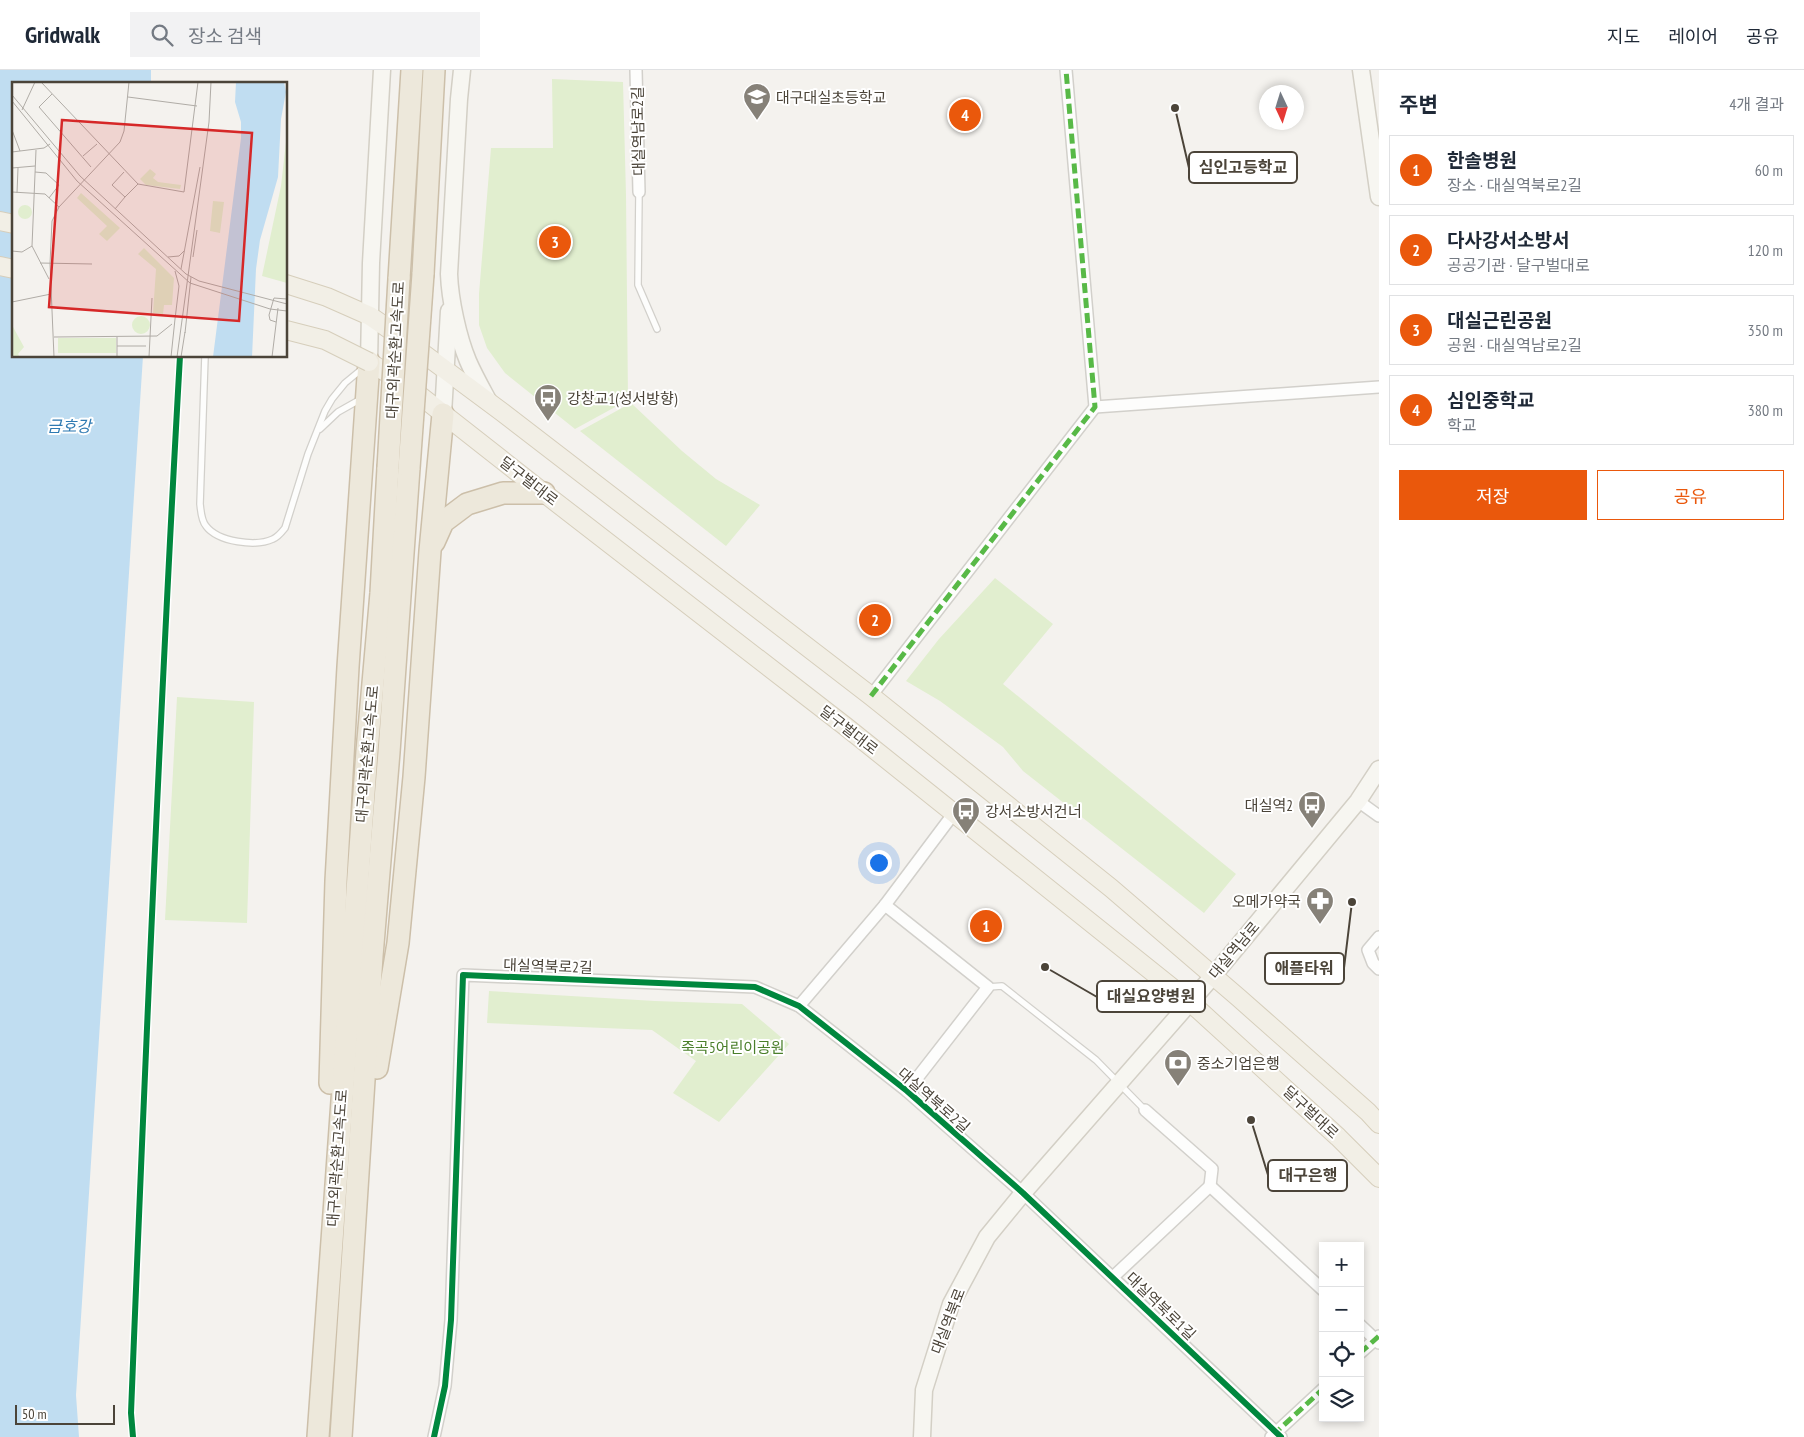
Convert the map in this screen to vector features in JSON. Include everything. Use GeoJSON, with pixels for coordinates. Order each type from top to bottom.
{"type":"FeatureCollection","features":[{"type":"Feature","properties":{"kind":"highway","name":"대구외곽순환고속도로"},"geometry":{"type":"LineString","coordinates":[[318,1437],[366,760],[381,593],[412,70]]}},
{"type":"Feature","properties":{"kind":"highway","name":"대구외곽순환고속도로"},"geometry":{"type":"LineString","coordinates":[[341,1437],[372,956],[390,752],[423,274],[434,70]]}},
{"type":"Feature","properties":{"kind":"highway"},"geometry":{"type":"LineString","coordinates":[[331,1244],[329,1142],[335,909],[348,676],[370,362]]}},
{"type":"Feature","properties":{"kind":"highway"},"geometry":{"type":"LineString","coordinates":[[359,1162],[398,943],[414,777],[430,552],[443,414]]}},
{"type":"Feature","properties":{"kind":"highway"},"geometry":{"type":"LineString","coordinates":[[430,552],[443,522],[467,504],[503,493],[544,493]]}},
{"type":"Feature","properties":{"kind":"main road"},"geometry":{"type":"LineString","coordinates":[[288,285],[328,297],[370,316],[489,402],[871,696],[1111,888],[1368,1112],[1379,1124]]}},
{"type":"Feature","properties":{"kind":"main road","name":"달구벌대로"},"geometry":{"type":"LineString","coordinates":[[288,331],[325,340],[370,362],[404,383],[845,726],[1190,1002],[1331,1131],[1379,1178]]}},
{"type":"Feature","properties":{"kind":"street"},"geometry":{"type":"LineString","coordinates":[[370,362],[371,262],[382,70]]}},
{"type":"Feature","properties":{"kind":"street"},"geometry":{"type":"LineString","coordinates":[[443,414],[455,157],[462,70]]}},
{"type":"Feature","properties":{"kind":"street","name":"대실역남로2길"},"geometry":{"type":"LineString","coordinates":[[636,70],[639,192]]}},
{"type":"Feature","properties":{"kind":"street"},"geometry":{"type":"LineString","coordinates":[[871,696],[1095,407],[1066,70]]}},
{"type":"Feature","properties":{"kind":"street"},"geometry":{"type":"LineString","coordinates":[[1362,70],[1377,169],[1379,197]]}},
{"type":"Feature","properties":{"kind":"street"},"geometry":{"type":"LineString","coordinates":[[450,289],[467,360],[489,402]]}},
{"type":"Feature","properties":{"kind":"street"},"geometry":{"type":"LineString","coordinates":[[1095,407],[1379,387]]}},
{"type":"Feature","properties":{"kind":"street","name":"대실역남로"},"geometry":{"type":"LineString","coordinates":[[1023,1193],[1213,976],[1358,801],[1379,769]]}},
{"type":"Feature","properties":{"kind":"street"},"geometry":{"type":"LineString","coordinates":[[1358,801],[1379,816]]}},
{"type":"Feature","properties":{"kind":"street"},"geometry":{"type":"LineString","coordinates":[[799,1006],[885,905],[954,814]]}},
{"type":"Feature","properties":{"kind":"street"},"geometry":{"type":"LineString","coordinates":[[885,905],[988,987]]}},
{"type":"Feature","properties":{"kind":"street"},"geometry":{"type":"LineString","coordinates":[[1379,936],[1368,950],[1373,964],[1379,969]]}},
{"type":"Feature","properties":{"kind":"street","name":"대실역북로2길"},"geometry":{"type":"LineString","coordinates":[[434,1437],[445,1386],[452,1320],[463,975],[755,987],[799,1006],[906,1092],[1023,1193]]}},
{"type":"Feature","properties":{"kind":"street","name":"대실역북로2길"},"geometry":{"type":"LineString","coordinates":[[906,1092],[988,987]]}},
{"type":"Feature","properties":{"kind":"street"},"geometry":{"type":"LineString","coordinates":[[1145,1110],[1212,1170],[1210,1186],[1320,1287]]}},
{"type":"Feature","properties":{"kind":"street","name":"대실역북로1길"},"geometry":{"type":"LineString","coordinates":[[1113,1277],[1210,1186]]}},
{"type":"Feature","properties":{"kind":"street","name":"대실역북로1길"},"geometry":{"type":"LineString","coordinates":[[1023,1193],[1113,1277],[1276,1435],[1319,1393]]}},
{"type":"Feature","properties":{"kind":"street","name":"대실역북로"},"geometry":{"type":"LineString","coordinates":[[922,1437],[924,1390],[951,1304],[987,1237],[1023,1193]]}},
{"type":"Feature","properties":{"kind":"street"},"geometry":{"type":"LineString","coordinates":[[1364,1328],[1378,1339],[1364,1350]]}},
{"type":"Feature","properties":{"kind":"lane"},"geometry":{"type":"LineString","coordinates":[[639,192],[638,286],[657,329]]}},
{"type":"Feature","properties":{"kind":"lane"},"geometry":{"type":"LineString","coordinates":[[205,358],[201,516],[205,525],[216,536],[234,541],[253,542],[271,540],[278,536],[285,528],[315,434],[332,399],[345,383],[370,362]]}},
{"type":"Feature","properties":{"kind":"lane"},"geometry":{"type":"LineString","coordinates":[[315,434],[338,412],[367,395]]}},
{"type":"Feature","properties":{"kind":"lane"},"geometry":{"type":"LineString","coordinates":[[988,987],[1002,986],[1096,1060],[1145,1110]]}},
{"type":"Feature","properties":{"kind":"green space"},"geometry":{"type":"Polygon","coordinates":[[[552,79],[623,82],[628,400],[575,429],[505,373],[487,348],[479,325],[479,294],[491,148],[553,148],[552,79]]]}},
{"type":"Feature","properties":{"kind":"green space"},"geometry":{"type":"Polygon","coordinates":[[[631,403],[682,451],[716,479],[760,505],[726,546],[580,431],[631,403]]]}},
{"type":"Feature","properties":{"kind":"green space"},"geometry":{"type":"Polygon","coordinates":[[[995,578],[1053,624],[1003,684],[1236,874],[1204,913],[1023,771],[1003,747],[940,701],[906,681],[939,639],[995,578]]]}},
{"type":"Feature","properties":{"kind":"green space"},"geometry":{"type":"Polygon","coordinates":[[[177,697],[254,702],[247,923],[165,920],[177,697]]]}},
{"type":"Feature","properties":{"kind":"green space","name":"죽곡5어린이공원"},"geometry":{"type":"Polygon","coordinates":[[[489,991],[742,1004],[789,1044],[719,1122],[673,1093],[696,1061],[652,1030],[487,1023],[489,991]]]}},
{"type":"Feature","properties":{"kind":"water","name":"금호강"},"geometry":{"type":"Polygon","coordinates":[[[0,70],[151,70],[151,82],[12,82],[12,358],[143,358],[76,1395],[79,1437],[0,1437],[0,70]]]}},
{"type":"Feature","properties":{"kind":"marked path"},"geometry":{"type":"LineString","coordinates":[[871,696],[1095,407],[1066,70]]}},
{"type":"Feature","properties":{"kind":"marked path"},"geometry":{"type":"LineString","coordinates":[[1364,1349],[1379,1336]]}},
{"type":"Feature","properties":{"kind":"marked path"},"geometry":{"type":"LineString","coordinates":[[1273,1435],[1319,1393]]}},
{"type":"Feature","properties":{"kind":"cycle path"},"geometry":{"type":"LineString","coordinates":[[133,1437],[131,1413],[147,1017],[180,358]]}},
{"type":"Feature","properties":{"kind":"cycle path"},"geometry":{"type":"LineString","coordinates":[[434,1437],[445,1386],[451,1320],[463,975],[755,987],[799,1006],[907,1091],[1023,1193],[1281,1437]]}},
{"type":"Feature","properties":{"kind":"place","name":"심인고등학교"},"geometry":{"type":"Point","coordinates":[1175,108]}},
{"type":"Feature","properties":{"kind":"place","name":"심인중학교"},"geometry":{"type":"Point","coordinates":[965,115]}},
{"type":"Feature","properties":{"kind":"place","name":"대구대실초등학교"},"geometry":{"type":"Point","coordinates":[757,121]}},
{"type":"Feature","properties":{"kind":"place","name":"대실근린공원"},"geometry":{"type":"Point","coordinates":[555,242]}},
{"type":"Feature","properties":{"kind":"place","name":"강창교1(성서방향)"},"geometry":{"type":"Point","coordinates":[548,422]}},
{"type":"Feature","properties":{"kind":"place","name":"다사강서소방서"},"geometry":{"type":"Point","coordinates":[875,620]}},
{"type":"Feature","properties":{"kind":"place","name":"대실역2"},"geometry":{"type":"Point","coordinates":[1312,829]}},
{"type":"Feature","properties":{"kind":"place","name":"강서소방서건너"},"geometry":{"type":"Point","coordinates":[966,835]}},
{"type":"Feature","properties":{"kind":"place","name":"애플타워"},"geometry":{"type":"Point","coordinates":[1352,902]}},
{"type":"Feature","properties":{"kind":"place","name":"오메가약국"},"geometry":{"type":"Point","coordinates":[1320,925]}},
{"type":"Feature","properties":{"kind":"place","name":"한솔병원"},"geometry":{"type":"Point","coordinates":[986,926]}},
{"type":"Feature","properties":{"kind":"place","name":"대실요양병원"},"geometry":{"type":"Point","coordinates":[1045,967]}},
{"type":"Feature","properties":{"kind":"place","name":"중소기업은행"},"geometry":{"type":"Point","coordinates":[1178,1087]}},
{"type":"Feature","properties":{"kind":"place","name":"대구은행"},"geometry":{"type":"Point","coordinates":[1251,1120]}}]}
